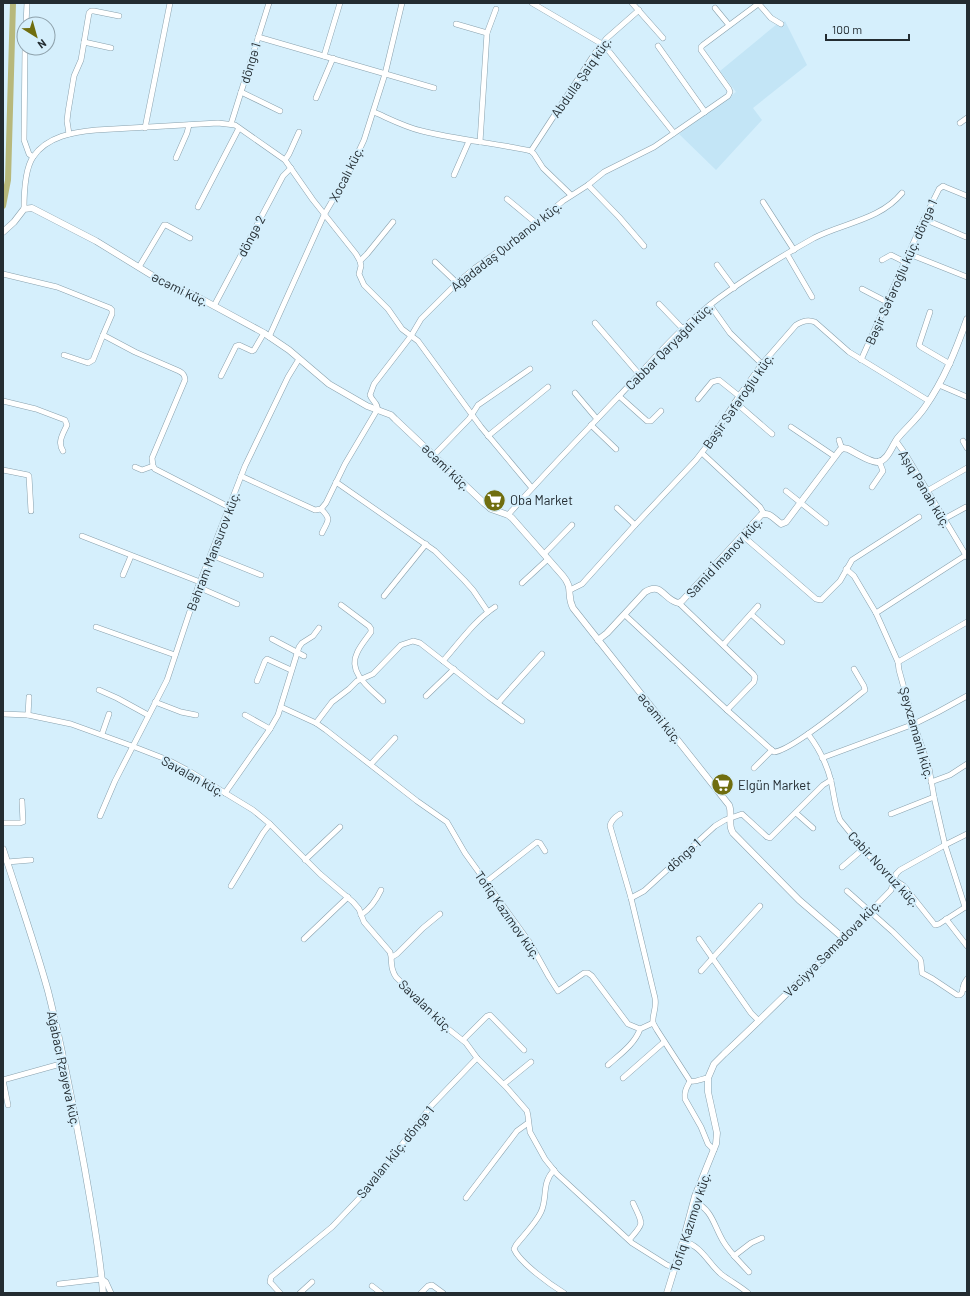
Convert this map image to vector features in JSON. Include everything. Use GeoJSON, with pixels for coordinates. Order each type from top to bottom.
{"type":"FeatureCollection","features":[{"type":"Feature","properties":{"kind":"street"},"geometry":{"type":"LineString","coordinates":[[26,16],[27,3]]}},
{"type":"Feature","properties":{"kind":"street"},"geometry":{"type":"LineString","coordinates":[[145,128],[170,3]]}},
{"type":"Feature","properties":{"kind":"street","name":"döngə 1"},"geometry":{"type":"LineString","coordinates":[[231,124],[269,3]]}},
{"type":"Feature","properties":{"kind":"street"},"geometry":{"type":"LineString","coordinates":[[324,56],[340,3]]}},
{"type":"Feature","properties":{"kind":"street","name":"Xocalı küç."},"geometry":{"type":"LineString","coordinates":[[221,376],[236,346],[239,345],[252,352],[267,335],[324,215],[357,155],[374,112],[402,3]]}},
{"type":"Feature","properties":{"kind":"street"},"geometry":{"type":"LineString","coordinates":[[532,3],[602,44],[674,133]]}},
{"type":"Feature","properties":{"kind":"street"},"geometry":{"type":"LineString","coordinates":[[632,3],[663,38]]}},
{"type":"Feature","properties":{"kind":"street"},"geometry":{"type":"LineString","coordinates":[[758,3],[771,18],[781,24]]}},
{"type":"Feature","properties":{"kind":"street","name":"Ağadadaş Qurbanov küç."},"geometry":{"type":"LineString","coordinates":[[377,410],[377,404],[370,395],[374,384],[411,336],[421,319],[457,283],[475,268],[524,233],[571,195],[588,185],[604,172],[644,153],[728,96],[730,92],[729,89],[701,50],[701,47],[758,3]]}},
{"type":"Feature","properties":{"kind":"street"},"geometry":{"type":"LineString","coordinates":[[715,8],[729,26]]}},
{"type":"Feature","properties":{"kind":"street"},"geometry":{"type":"LineString","coordinates":[[480,142],[487,33],[496,9]]}},
{"type":"Feature","properties":{"kind":"street","name":"Abdulla Şaiq küç."},"geometry":{"type":"LineString","coordinates":[[531,151],[595,53],[611,34],[639,10]]}},
{"type":"Feature","properties":{"kind":"street"},"geometry":{"type":"LineString","coordinates":[[69,134],[67,121],[68,112],[74,76],[81,60],[88,15],[91,11],[119,16]]}},
{"type":"Feature","properties":{"kind":"street"},"geometry":{"type":"LineString","coordinates":[[456,24],[487,33]]}},
{"type":"Feature","properties":{"kind":"street"},"geometry":{"type":"LineString","coordinates":[[258,37],[434,88]]}},
{"type":"Feature","properties":{"kind":"street"},"geometry":{"type":"LineString","coordinates":[[84,42],[111,48]]}},
{"type":"Feature","properties":{"kind":"street"},"geometry":{"type":"LineString","coordinates":[[658,46],[705,112]]}},
{"type":"Feature","properties":{"kind":"street"},"geometry":{"type":"LineString","coordinates":[[25,56],[24,140],[29,154],[33,157]]}},
{"type":"Feature","properties":{"kind":"street"},"geometry":{"type":"LineString","coordinates":[[316,98],[333,58]]}},
{"type":"Feature","properties":{"kind":"street"},"geometry":{"type":"LineString","coordinates":[[241,92],[280,111]]}},
{"type":"Feature","properties":{"kind":"street"},"geometry":{"type":"LineString","coordinates":[[374,112],[421,131],[531,151],[543,168],[571,195]]}},
{"type":"Feature","properties":{"kind":"street"},"geometry":{"type":"LineString","coordinates":[[960,123],[967,118]]}},
{"type":"Feature","properties":{"kind":"street"},"geometry":{"type":"LineString","coordinates":[[3,232],[14,222],[24,209],[26,180],[33,157],[53,140],[69,134],[96,130],[218,123],[231,124],[285,160],[324,215],[360,261],[361,266],[359,274],[364,285],[388,309],[399,326],[418,341],[488,436],[532,488]]}},
{"type":"Feature","properties":{"kind":"street"},"geometry":{"type":"LineString","coordinates":[[176,158],[189,125]]}},
{"type":"Feature","properties":{"kind":"street"},"geometry":{"type":"LineString","coordinates":[[198,207],[239,128]]}},
{"type":"Feature","properties":{"kind":"street"},"geometry":{"type":"LineString","coordinates":[[285,160],[299,132]]}},
{"type":"Feature","properties":{"kind":"street"},"geometry":{"type":"LineString","coordinates":[[454,175],[470,141]]}},
{"type":"Feature","properties":{"kind":"street","name":"döngə 2"},"geometry":{"type":"LineString","coordinates":[[214,306],[283,176],[291,168]]}},
{"type":"Feature","properties":{"kind":"street"},"geometry":{"type":"LineString","coordinates":[[588,185],[644,246]]}},
{"type":"Feature","properties":{"kind":"street","name":"Bəşir Səfəroğlu küç. döngə 1"},"geometry":{"type":"LineString","coordinates":[[861,360],[924,220],[941,187],[945,187],[967,196]]}},
{"type":"Feature","properties":{"kind":"street","name":"Cabbar Qaryağdı küç."},"geometry":{"type":"LineString","coordinates":[[508,515],[639,374],[683,329],[710,305],[787,254],[833,230],[869,217],[890,206],[902,193]]}},
{"type":"Feature","properties":{"kind":"street"},"geometry":{"type":"LineString","coordinates":[[507,199],[536,223]]}},
{"type":"Feature","properties":{"kind":"street"},"geometry":{"type":"LineString","coordinates":[[762,202],[794,250]]}},
{"type":"Feature","properties":{"kind":"street","name":"Əcəmi küç."},"geometry":{"type":"LineString","coordinates":[[24,209],[32,208],[96,241],[171,287],[194,295],[267,335],[289,350],[329,384],[363,404],[391,415],[491,509],[508,515],[567,581],[572,606],[721,795],[730,808],[731,829],[736,837],[799,900],[842,938]]}},
{"type":"Feature","properties":{"kind":"street"},"geometry":{"type":"LineString","coordinates":[[924,220],[966,237]]}},
{"type":"Feature","properties":{"kind":"street"},"geometry":{"type":"LineString","coordinates":[[360,261],[393,222]]}},
{"type":"Feature","properties":{"kind":"street"},"geometry":{"type":"LineString","coordinates":[[139,267],[164,224],[190,238]]}},
{"type":"Feature","properties":{"kind":"street"},"geometry":{"type":"LineString","coordinates":[[787,254],[812,297]]}},
{"type":"Feature","properties":{"kind":"street"},"geometry":{"type":"LineString","coordinates":[[909,254],[967,277]]}},
{"type":"Feature","properties":{"kind":"street"},"geometry":{"type":"LineString","coordinates":[[882,260],[891,255],[905,262]]}},
{"type":"Feature","properties":{"kind":"street"},"geometry":{"type":"LineString","coordinates":[[435,262],[457,283]]}},
{"type":"Feature","properties":{"kind":"street"},"geometry":{"type":"LineString","coordinates":[[717,265],[734,288]]}},
{"type":"Feature","properties":{"kind":"street"},"geometry":{"type":"LineString","coordinates":[[3,274],[57,287],[112,310],[112,314],[91,362],[88,363],[64,355]]}},
{"type":"Feature","properties":{"kind":"street"},"geometry":{"type":"LineString","coordinates":[[862,289],[887,302]]}},
{"type":"Feature","properties":{"kind":"street"},"geometry":{"type":"LineString","coordinates":[[659,304],[683,329]]}},
{"type":"Feature","properties":{"kind":"street"},"geometry":{"type":"LineString","coordinates":[[710,305],[730,333],[762,364]]}},
{"type":"Feature","properties":{"kind":"street"},"geometry":{"type":"LineString","coordinates":[[930,312],[919,345],[950,364]]}},
{"type":"Feature","properties":{"kind":"street","name":"Bəşir Səfəroğlu küç."},"geometry":{"type":"LineString","coordinates":[[570,590],[577,588],[582,584],[702,453],[762,364],[800,322],[811,320],[820,326],[840,345],[861,360],[929,401]]}},
{"type":"Feature","properties":{"kind":"street"},"geometry":{"type":"LineString","coordinates":[[594,323],[639,374]]}},
{"type":"Feature","properties":{"kind":"street"},"geometry":{"type":"LineString","coordinates":[[839,440],[842,449],[848,449],[874,462],[885,458],[896,441],[929,401],[950,364],[966,323]]}},
{"type":"Feature","properties":{"kind":"street"},"geometry":{"type":"LineString","coordinates":[[103,335],[135,352],[179,371],[185,377],[152,458],[153,466],[155,469],[229,507]]}},
{"type":"Feature","properties":{"kind":"street","name":"Bəhram Mansurov küç."},"geometry":{"type":"LineString","coordinates":[[100,816],[132,746],[167,680],[199,584],[241,476],[288,377],[299,359]]}},
{"type":"Feature","properties":{"kind":"street"},"geometry":{"type":"LineString","coordinates":[[434,455],[472,414],[478,405],[530,369]]}},
{"type":"Feature","properties":{"kind":"street"},"geometry":{"type":"LineString","coordinates":[[698,399],[712,382],[719,380],[739,396]]}},
{"type":"Feature","properties":{"kind":"street"},"geometry":{"type":"LineString","coordinates":[[938,385],[967,397]]}},
{"type":"Feature","properties":{"kind":"street"},"geometry":{"type":"LineString","coordinates":[[488,436],[548,387]]}},
{"type":"Feature","properties":{"kind":"street"},"geometry":{"type":"LineString","coordinates":[[575,393],[597,419]]}},
{"type":"Feature","properties":{"kind":"street"},"geometry":{"type":"LineString","coordinates":[[619,396],[647,421],[651,421],[661,411]]}},
{"type":"Feature","properties":{"kind":"street"},"geometry":{"type":"LineString","coordinates":[[3,402],[36,409],[65,420],[67,425],[60,443],[60,447],[63,451]]}},
{"type":"Feature","properties":{"kind":"street"},"geometry":{"type":"LineString","coordinates":[[735,402],[772,434]]}},
{"type":"Feature","properties":{"kind":"street"},"geometry":{"type":"LineString","coordinates":[[241,476],[315,510],[321,509],[326,503],[336,482],[377,410]]}},
{"type":"Feature","properties":{"kind":"street"},"geometry":{"type":"LineString","coordinates":[[591,425],[616,449]]}},
{"type":"Feature","properties":{"kind":"street"},"geometry":{"type":"LineString","coordinates":[[791,427],[834,456]]}},
{"type":"Feature","properties":{"kind":"street","name":"Aşıq Pənah küç."},"geometry":{"type":"LineString","coordinates":[[896,441],[906,455],[966,556]]}},
{"type":"Feature","properties":{"kind":"street"},"geometry":{"type":"LineString","coordinates":[[963,441],[967,448]]}},
{"type":"Feature","properties":{"kind":"street","name":"Samid İmanov küç."},"geometry":{"type":"LineString","coordinates":[[598,640],[625,615],[645,592],[657,588],[673,601],[679,603],[685,599],[764,514],[770,515],[781,524],[788,519],[834,456],[842,449]]}},
{"type":"Feature","properties":{"kind":"street"},"geometry":{"type":"LineString","coordinates":[[702,453],[760,507],[764,514]]}},
{"type":"Feature","properties":{"kind":"street"},"geometry":{"type":"LineString","coordinates":[[872,487],[883,471],[879,461]]}},
{"type":"Feature","properties":{"kind":"street"},"geometry":{"type":"LineString","coordinates":[[135,467],[142,470],[153,466]]}},
{"type":"Feature","properties":{"kind":"street"},"geometry":{"type":"LineString","coordinates":[[927,491],[967,468]]}},
{"type":"Feature","properties":{"kind":"street"},"geometry":{"type":"LineString","coordinates":[[3,470],[28,474],[31,511]]}},
{"type":"Feature","properties":{"kind":"street"},"geometry":{"type":"LineString","coordinates":[[336,482],[436,551],[473,590],[488,612]]}},
{"type":"Feature","properties":{"kind":"street"},"geometry":{"type":"LineString","coordinates":[[786,491],[826,523]]}},
{"type":"Feature","properties":{"kind":"street"},"geometry":{"type":"LineString","coordinates":[[944,519],[966,507]]}},
{"type":"Feature","properties":{"kind":"street"},"geometry":{"type":"LineString","coordinates":[[617,508],[635,525]]}},
{"type":"Feature","properties":{"kind":"street"},"geometry":{"type":"LineString","coordinates":[[321,509],[328,516],[328,520],[322,533]]}},
{"type":"Feature","properties":{"kind":"street"},"geometry":{"type":"LineString","coordinates":[[743,536],[818,600],[823,599],[840,580],[852,560],[919,517]]}},
{"type":"Feature","properties":{"kind":"street"},"geometry":{"type":"LineString","coordinates":[[544,554],[572,525]]}},
{"type":"Feature","properties":{"kind":"street"},"geometry":{"type":"LineString","coordinates":[[82,536],[199,584],[237,604]]}},
{"type":"Feature","properties":{"kind":"street"},"geometry":{"type":"LineString","coordinates":[[384,596],[426,544]]}},
{"type":"Feature","properties":{"kind":"street"},"geometry":{"type":"LineString","coordinates":[[211,555],[260,575]]}},
{"type":"Feature","properties":{"kind":"street"},"geometry":{"type":"LineString","coordinates":[[123,575],[131,556]]}},
{"type":"Feature","properties":{"kind":"street"},"geometry":{"type":"LineString","coordinates":[[876,613],[966,556]]}},
{"type":"Feature","properties":{"kind":"street"},"geometry":{"type":"LineString","coordinates":[[522,583],[548,559]]}},
{"type":"Feature","properties":{"kind":"street","name":"Şeyxzamanlı küç."},"geometry":{"type":"LineString","coordinates":[[846,569],[854,576],[876,613],[898,662],[914,724],[929,768],[945,845],[966,906]]}},
{"type":"Feature","properties":{"kind":"street"},"geometry":{"type":"LineString","coordinates":[[679,603],[753,674],[755,678],[754,682],[727,710]]}},
{"type":"Feature","properties":{"kind":"street"},"geometry":{"type":"LineString","coordinates":[[342,605],[370,626],[371,632],[357,652],[354,666],[357,674],[383,701]]}},
{"type":"Feature","properties":{"kind":"street"},"geometry":{"type":"LineString","coordinates":[[723,645],[758,606]]}},
{"type":"Feature","properties":{"kind":"street"},"geometry":{"type":"LineString","coordinates":[[444,661],[488,612],[495,607]]}},
{"type":"Feature","properties":{"kind":"street"},"geometry":{"type":"LineString","coordinates":[[751,614],[782,642]]}},
{"type":"Feature","properties":{"kind":"street"},"geometry":{"type":"LineString","coordinates":[[625,615],[774,752],[782,750],[808,734],[865,690],[854,669]]}},
{"type":"Feature","properties":{"kind":"street"},"geometry":{"type":"LineString","coordinates":[[898,662],[967,622]]}},
{"type":"Feature","properties":{"kind":"street"},"geometry":{"type":"LineString","coordinates":[[96,627],[176,655]]}},
{"type":"Feature","properties":{"kind":"street"},"geometry":{"type":"LineString","coordinates":[[225,793],[270,729],[281,707],[296,653],[302,643],[313,636],[319,628]]}},
{"type":"Feature","properties":{"kind":"street"},"geometry":{"type":"LineString","coordinates":[[272,639],[304,656]]}},
{"type":"Feature","properties":{"kind":"street"},"geometry":{"type":"LineString","coordinates":[[316,723],[332,702],[361,678],[368,677],[373,674],[401,645],[413,641],[420,643],[522,721]]}},
{"type":"Feature","properties":{"kind":"street"},"geometry":{"type":"LineString","coordinates":[[498,703],[542,654]]}},
{"type":"Feature","properties":{"kind":"street"},"geometry":{"type":"LineString","coordinates":[[257,681],[267,659],[291,670]]}},
{"type":"Feature","properties":{"kind":"street"},"geometry":{"type":"LineString","coordinates":[[426,696],[454,669]]}},
{"type":"Feature","properties":{"kind":"street"},"geometry":{"type":"LineString","coordinates":[[99,690],[148,715]]}},
{"type":"Feature","properties":{"kind":"street"},"geometry":{"type":"LineString","coordinates":[[822,758],[914,724],[967,696]]}},
{"type":"Feature","properties":{"kind":"street"},"geometry":{"type":"LineString","coordinates":[[28,715],[30,697]]}},
{"type":"Feature","properties":{"kind":"street"},"geometry":{"type":"LineString","coordinates":[[155,702],[181,712],[196,715]]}},
{"type":"Feature","properties":{"kind":"street","name":"Tofiq Kazımov küç."},"geometry":{"type":"LineString","coordinates":[[281,707],[316,723],[417,801],[447,822],[465,853],[524,934],[558,991],[584,973],[588,973],[628,1024],[640,1029]]}},
{"type":"Feature","properties":{"kind":"street","name":"Savalan küç."},"geometry":{"type":"LineString","coordinates":[[3,714],[28,715],[71,724],[102,734],[168,760],[253,810],[270,824],[305,860],[348,897],[356,906],[364,922],[388,948],[392,957],[392,972],[396,977],[447,1028],[463,1040],[477,1058],[504,1084],[526,1111],[530,1132],[533,1139],[554,1170],[579,1195],[629,1240],[675,1268]]}},
{"type":"Feature","properties":{"kind":"street"},"geometry":{"type":"LineString","coordinates":[[102,734],[108,714]]}},
{"type":"Feature","properties":{"kind":"street"},"geometry":{"type":"LineString","coordinates":[[245,715],[270,729]]}},
{"type":"Feature","properties":{"kind":"street","name":"Cabir Novruz küç."},"geometry":{"type":"LineString","coordinates":[[808,734],[817,748],[831,780],[837,813],[840,820],[863,849],[887,875],[908,890],[935,925],[946,919]]}},
{"type":"Feature","properties":{"kind":"street"},"geometry":{"type":"LineString","coordinates":[[371,764],[394,738]]}},
{"type":"Feature","properties":{"kind":"street"},"geometry":{"type":"LineString","coordinates":[[754,768],[772,750]]}},
{"type":"Feature","properties":{"kind":"street"},"geometry":{"type":"LineString","coordinates":[[931,782],[950,775],[967,764]]}},
{"type":"Feature","properties":{"kind":"street"},"geometry":{"type":"LineString","coordinates":[[731,817],[742,814],[767,838],[770,838],[823,785],[831,780]]}},
{"type":"Feature","properties":{"kind":"street"},"geometry":{"type":"LineString","coordinates":[[891,814],[934,797]]}},
{"type":"Feature","properties":{"kind":"street"},"geometry":{"type":"LineString","coordinates":[[3,823],[23,822],[22,801]]}},
{"type":"Feature","properties":{"kind":"street"},"geometry":{"type":"LineString","coordinates":[[796,813],[813,828]]}},
{"type":"Feature","properties":{"kind":"street"},"geometry":{"type":"LineString","coordinates":[[620,814],[612,819],[610,826],[631,898],[655,998],[656,1005],[653,1023],[690,1081]]}},
{"type":"Feature","properties":{"kind":"street","name":"döngə 1"},"geometry":{"type":"LineString","coordinates":[[631,898],[644,891],[716,826],[731,817]]}},
{"type":"Feature","properties":{"kind":"street"},"geometry":{"type":"LineString","coordinates":[[231,886],[270,824]]}},
{"type":"Feature","properties":{"kind":"street"},"geometry":{"type":"LineString","coordinates":[[305,860],[340,827]]}},
{"type":"Feature","properties":{"kind":"street","name":"Vəciyyə Səmədova küç."},"geometry":{"type":"LineString","coordinates":[[708,1078],[714,1064],[837,947],[842,938],[853,929],[891,890],[896,874],[900,870],[967,834]]}},
{"type":"Feature","properties":{"kind":"street"},"geometry":{"type":"LineString","coordinates":[[486,882],[537,842],[540,843],[545,851]]}},
{"type":"Feature","properties":{"kind":"street","name":"Ağabacı Rzayeva küç."},"geometry":{"type":"LineString","coordinates":[[3,849],[47,990],[64,1063],[90,1200],[103,1293]]}},
{"type":"Feature","properties":{"kind":"street"},"geometry":{"type":"LineString","coordinates":[[842,867],[863,849]]}},
{"type":"Feature","properties":{"kind":"street"},"geometry":{"type":"LineString","coordinates":[[7,862],[31,860]]}},
{"type":"Feature","properties":{"kind":"street"},"geometry":{"type":"LineString","coordinates":[[361,915],[376,901],[381,890]]}},
{"type":"Feature","properties":{"kind":"street"},"geometry":{"type":"LineString","coordinates":[[847,891],[920,958],[923,975],[933,979],[957,995],[962,993],[967,979]]}},
{"type":"Feature","properties":{"kind":"street"},"geometry":{"type":"LineString","coordinates":[[304,939],[348,897]]}},
{"type":"Feature","properties":{"kind":"street"},"geometry":{"type":"LineString","coordinates":[[701,970],[760,906]]}},
{"type":"Feature","properties":{"kind":"street"},"geometry":{"type":"LineString","coordinates":[[966,906],[946,919],[967,946]]}},
{"type":"Feature","properties":{"kind":"street"},"geometry":{"type":"LineString","coordinates":[[392,957],[440,914]]}},
{"type":"Feature","properties":{"kind":"street"},"geometry":{"type":"LineString","coordinates":[[699,939],[751,1013],[759,1021]]}},
{"type":"Feature","properties":{"kind":"street"},"geometry":{"type":"LineString","coordinates":[[463,1040],[487,1016],[490,1015],[524,1050]]}},
{"type":"Feature","properties":{"kind":"street"},"geometry":{"type":"LineString","coordinates":[[608,1065],[632,1042],[638,1035],[640,1029],[653,1023]]}},
{"type":"Feature","properties":{"kind":"street"},"geometry":{"type":"LineString","coordinates":[[623,1078],[664,1042]]}},
{"type":"Feature","properties":{"kind":"street","name":"Savalan küç. döngə 1"},"geometry":{"type":"LineString","coordinates":[[280,1293],[270,1282],[271,1277],[332,1227],[369,1188],[432,1106],[477,1058]]}},
{"type":"Feature","properties":{"kind":"street"},"geometry":{"type":"LineString","coordinates":[[504,1084],[531,1062]]}},
{"type":"Feature","properties":{"kind":"street"},"geometry":{"type":"LineString","coordinates":[[8,1105],[3,1080],[64,1063]]}},
{"type":"Feature","properties":{"kind":"street"},"geometry":{"type":"LineString","coordinates":[[690,1081],[694,1082],[702,1078],[708,1078]]}},
{"type":"Feature","properties":{"kind":"street","name":"Tofiq Kazımov küç."},"geometry":{"type":"LineString","coordinates":[[667,1293],[694,1201],[714,1150],[717,1138],[708,1092],[708,1078]]}},
{"type":"Feature","properties":{"kind":"street"},"geometry":{"type":"LineString","coordinates":[[690,1081],[685,1090],[685,1099],[701,1127],[708,1144],[714,1150]]}},
{"type":"Feature","properties":{"kind":"street"},"geometry":{"type":"LineString","coordinates":[[466,1198],[516,1132],[528,1123]]}},
{"type":"Feature","properties":{"kind":"street"},"geometry":{"type":"LineString","coordinates":[[554,1170],[547,1179],[543,1206],[540,1214],[514,1249],[519,1257],[543,1279],[564,1293]]}},
{"type":"Feature","properties":{"kind":"street"},"geometry":{"type":"LineString","coordinates":[[694,1201],[707,1210],[714,1220],[723,1241],[734,1256],[749,1272]]}},
{"type":"Feature","properties":{"kind":"street"},"geometry":{"type":"LineString","coordinates":[[629,1240],[640,1228],[641,1224],[641,1220],[633,1203]]}},
{"type":"Feature","properties":{"kind":"street"},"geometry":{"type":"LineString","coordinates":[[734,1256],[751,1243],[762,1238]]}},
{"type":"Feature","properties":{"kind":"street"},"geometry":{"type":"LineString","coordinates":[[683,1241],[689,1242],[697,1247],[712,1266],[722,1275],[748,1293]]}},
{"type":"Feature","properties":{"kind":"street"},"geometry":{"type":"LineString","coordinates":[[59,1284],[102,1280],[106,1282],[111,1293]]}},
{"type":"Feature","properties":{"kind":"street"},"geometry":{"type":"LineString","coordinates":[[300,1293],[312,1282]]}},
{"type":"Feature","properties":{"kind":"street"},"geometry":{"type":"LineString","coordinates":[[421,1293],[428,1286],[432,1285],[443,1293]]}},
{"type":"Feature","properties":{"kind":"street"},"geometry":{"type":"LineString","coordinates":[[372,1286],[381,1293]]}},
{"type":"Feature","properties":{"kind":"shaded area"},"geometry":{"type":"Polygon","coordinates":[[[785,21],[807,65],[753,108],[762,120],[716,170],[679,134],[736,92],[720,71],[777,24],[779,26],[785,21]]]}},
{"type":"Feature","properties":{"kind":"waterway"},"geometry":{"type":"LineString","coordinates":[[3,206],[8,180],[13,3]]}},
{"type":"Feature","properties":{"kind":"place","name":"Oba Market"},"geometry":{"type":"Point","coordinates":[495,500]}},
{"type":"Feature","properties":{"kind":"place","name":"Elgün Market"},"geometry":{"type":"Point","coordinates":[723,785]}}]}
